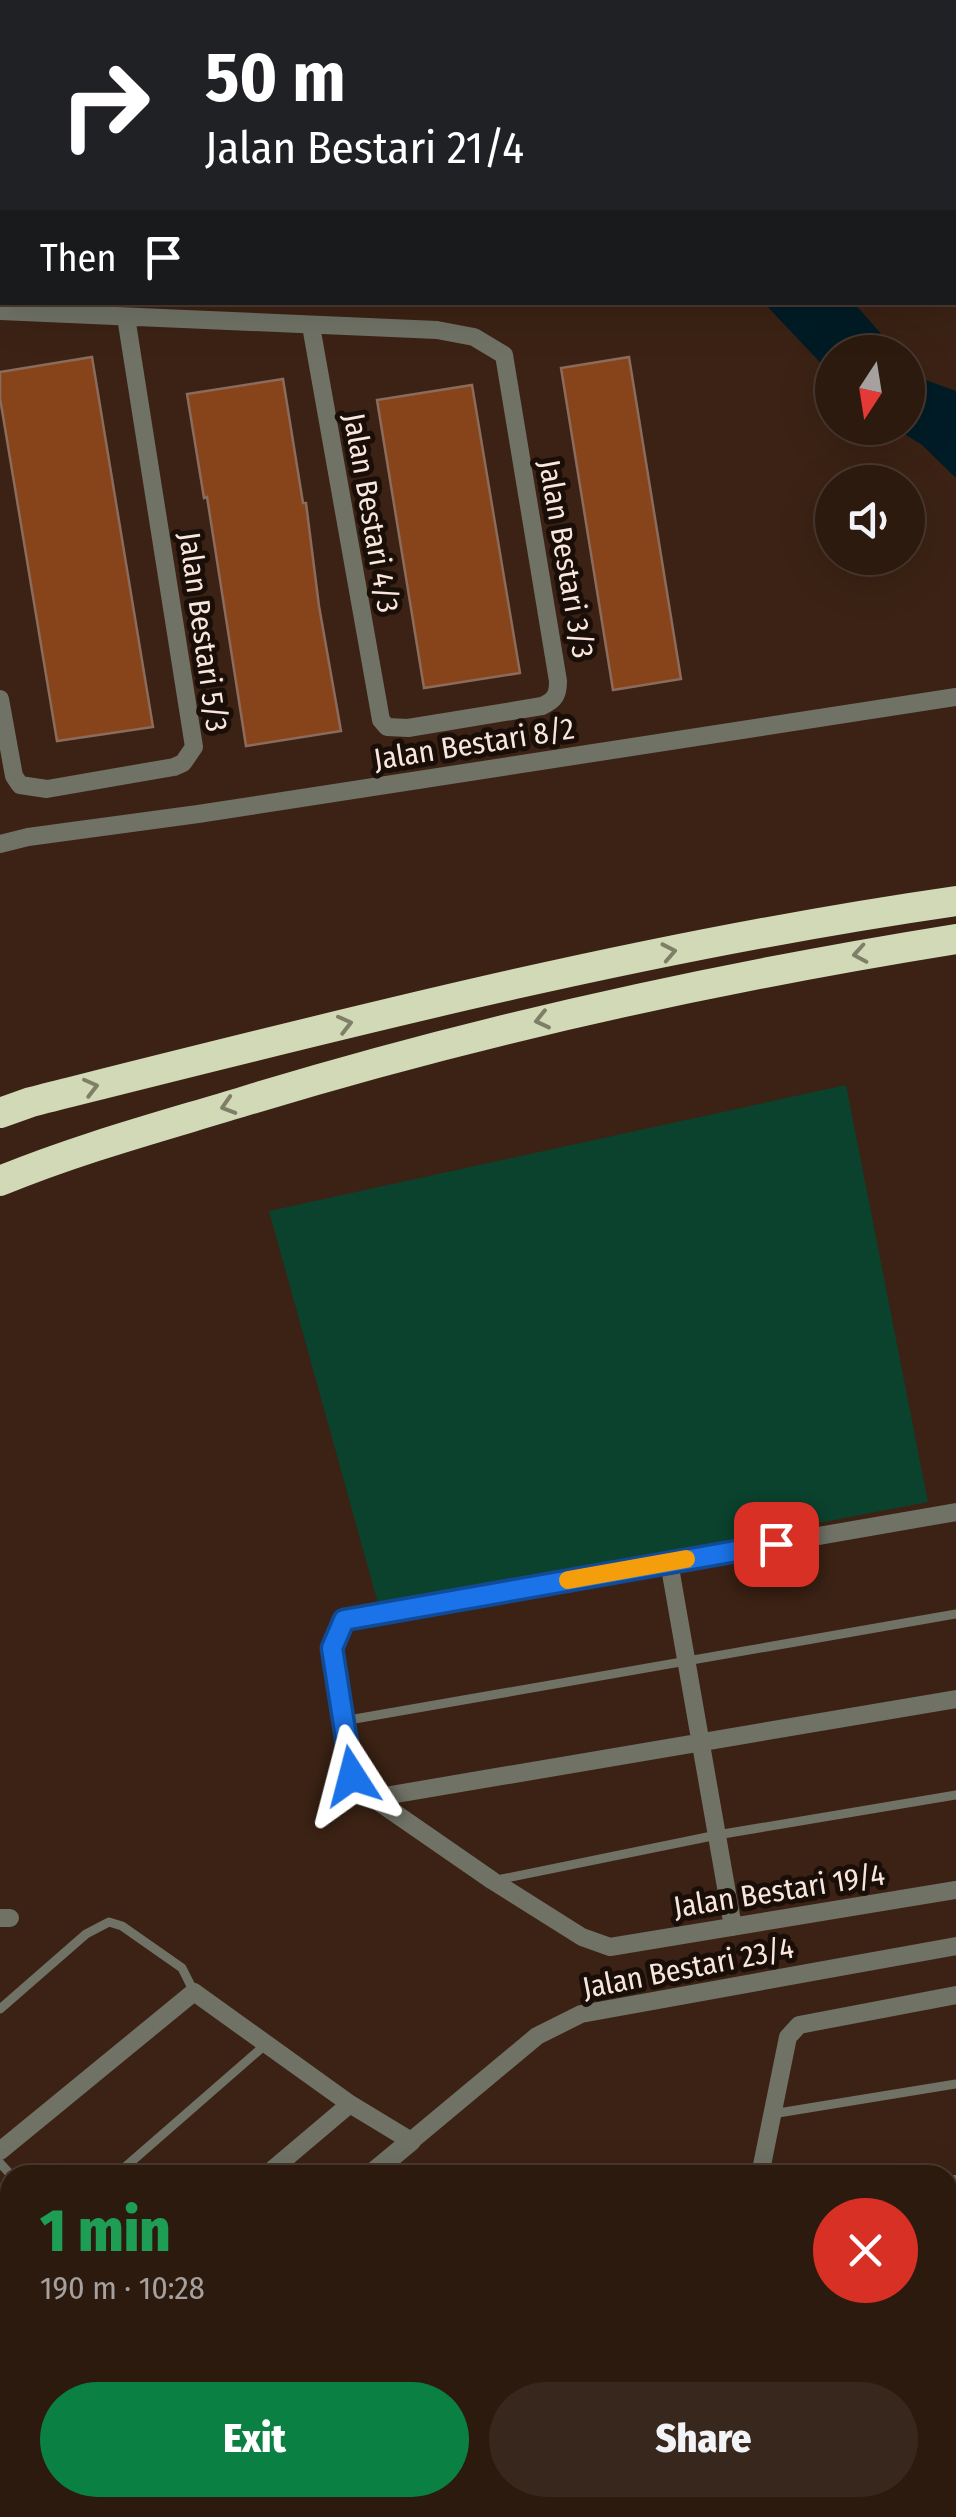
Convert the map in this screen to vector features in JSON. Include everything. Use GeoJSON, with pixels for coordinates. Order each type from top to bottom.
{"type":"FeatureCollection","features":[{"type":"Feature","properties":{"kind":"highway"},"geometry":{"type":"LineString","coordinates":[[0,1112],[439,1000],[842,918],[956,901]]}},
{"type":"Feature","properties":{"kind":"highway"},"geometry":{"type":"LineString","coordinates":[[0,1180],[56,1158],[399,1054],[714,980],[956,939]]}},
{"type":"Feature","properties":{"kind":"street"},"geometry":{"type":"LineString","coordinates":[[0,311],[312,326]]}},
{"type":"Feature","properties":{"kind":"street","name":"Jalan Bestari 5/3"},"geometry":{"type":"LineString","coordinates":[[0,699],[10,762],[20,785],[47,789],[174,767],[184,763],[194,747],[126,317]]}},
{"type":"Feature","properties":{"kind":"street","name":"Jalan Bestari 3/3"},"geometry":{"type":"LineString","coordinates":[[312,326],[436,330],[474,337],[504,355],[558,694],[542,706],[408,728],[387,727],[377,708]]}},
{"type":"Feature","properties":{"kind":"street","name":"Jalan Bestari 4/3"},"geometry":{"type":"LineString","coordinates":[[312,326],[377,708]]}},
{"type":"Feature","properties":{"kind":"street","name":"Jalan Bestari 8/2"},"geometry":{"type":"LineString","coordinates":[[0,844],[956,696]]}},
{"type":"Feature","properties":{"kind":"street"},"geometry":{"type":"LineString","coordinates":[[493,1881],[373,1798],[352,1776],[332,1648],[344,1620],[956,1512]]}},
{"type":"Feature","properties":{"kind":"street"},"geometry":{"type":"LineString","coordinates":[[668,1562],[733,1927]]}},
{"type":"Feature","properties":{"kind":"street"},"geometry":{"type":"LineString","coordinates":[[373,1798],[956,1699]]}},
{"type":"Feature","properties":{"kind":"street","name":"Jalan Bestari 19/4"},"geometry":{"type":"LineString","coordinates":[[493,1881],[582,1937],[610,1947],[956,1890]]}},
{"type":"Feature","properties":{"kind":"street","name":"Jalan Bestari 23/4"},"geometry":{"type":"LineString","coordinates":[[411,2141],[537,2036],[581,2014],[956,1946]]}},
{"type":"Feature","properties":{"kind":"street"},"geometry":{"type":"LineString","coordinates":[[0,2150],[194,1992],[350,2104],[411,2141],[382,2165]]}},
{"type":"Feature","properties":{"kind":"street"},"geometry":{"type":"LineString","coordinates":[[762,2165],[788,2036],[799,2025],[956,1996]]}},
{"type":"Feature","properties":{"kind":"street"},"geometry":{"type":"LineString","coordinates":[[278,2165],[350,2104]]}},
{"type":"Feature","properties":{"kind":"lane"},"geometry":{"type":"LineString","coordinates":[[343,1721],[956,1614]]}},
{"type":"Feature","properties":{"kind":"lane"},"geometry":{"type":"LineString","coordinates":[[493,1881],[717,1835],[956,1795]]}},
{"type":"Feature","properties":{"kind":"lane"},"geometry":{"type":"LineString","coordinates":[[0,2009],[86,1934],[109,1922],[122,1926],[182,1968],[194,1992]]}},
{"type":"Feature","properties":{"kind":"lane"},"geometry":{"type":"LineString","coordinates":[[127,2165],[267,2043]]}},
{"type":"Feature","properties":{"kind":"lane"},"geometry":{"type":"LineString","coordinates":[[772,2114],[956,2084]]}},
{"type":"Feature","properties":{"kind":"green space"},"geometry":{"type":"Polygon","coordinates":[[[846,1085],[928,1502],[379,1607],[269,1211],[846,1085]]]}},
{"type":"Feature","properties":{"kind":"water"},"geometry":{"type":"Polygon","coordinates":[[[766,305],[856,305],[882,335],[815,335],[815,357],[766,305]]]}},
{"type":"Feature","properties":{"kind":"water"},"geometry":{"type":"Polygon","coordinates":[[[925,380],[956,391],[956,478],[922,445],[925,380]]]}},
{"type":"Feature","properties":{"kind":"building"},"geometry":{"type":"Polygon","coordinates":[[[92,357],[153,727],[57,741],[0,398],[0,372],[92,357]]]}},
{"type":"Feature","properties":{"kind":"building"},"geometry":{"type":"Polygon","coordinates":[[[629,357],[681,679],[613,690],[561,368],[629,357]]]}},
{"type":"Feature","properties":{"kind":"building"},"geometry":{"type":"Polygon","coordinates":[[[283,379],[341,731],[246,746],[187,394],[283,379]]]}},
{"type":"Feature","properties":{"kind":"building"},"geometry":{"type":"Polygon","coordinates":[[[472,385],[520,673],[424,688],[377,400],[472,385]]]}},
{"type":"Feature","properties":{"kind":"slow traffic"},"geometry":{"type":"LineString","coordinates":[[568,1580],[686,1559]]}},
{"type":"Feature","properties":{"kind":"route"},"geometry":{"type":"LineString","coordinates":[[352,1776],[332,1648],[344,1620],[776,1544]]}}]}
